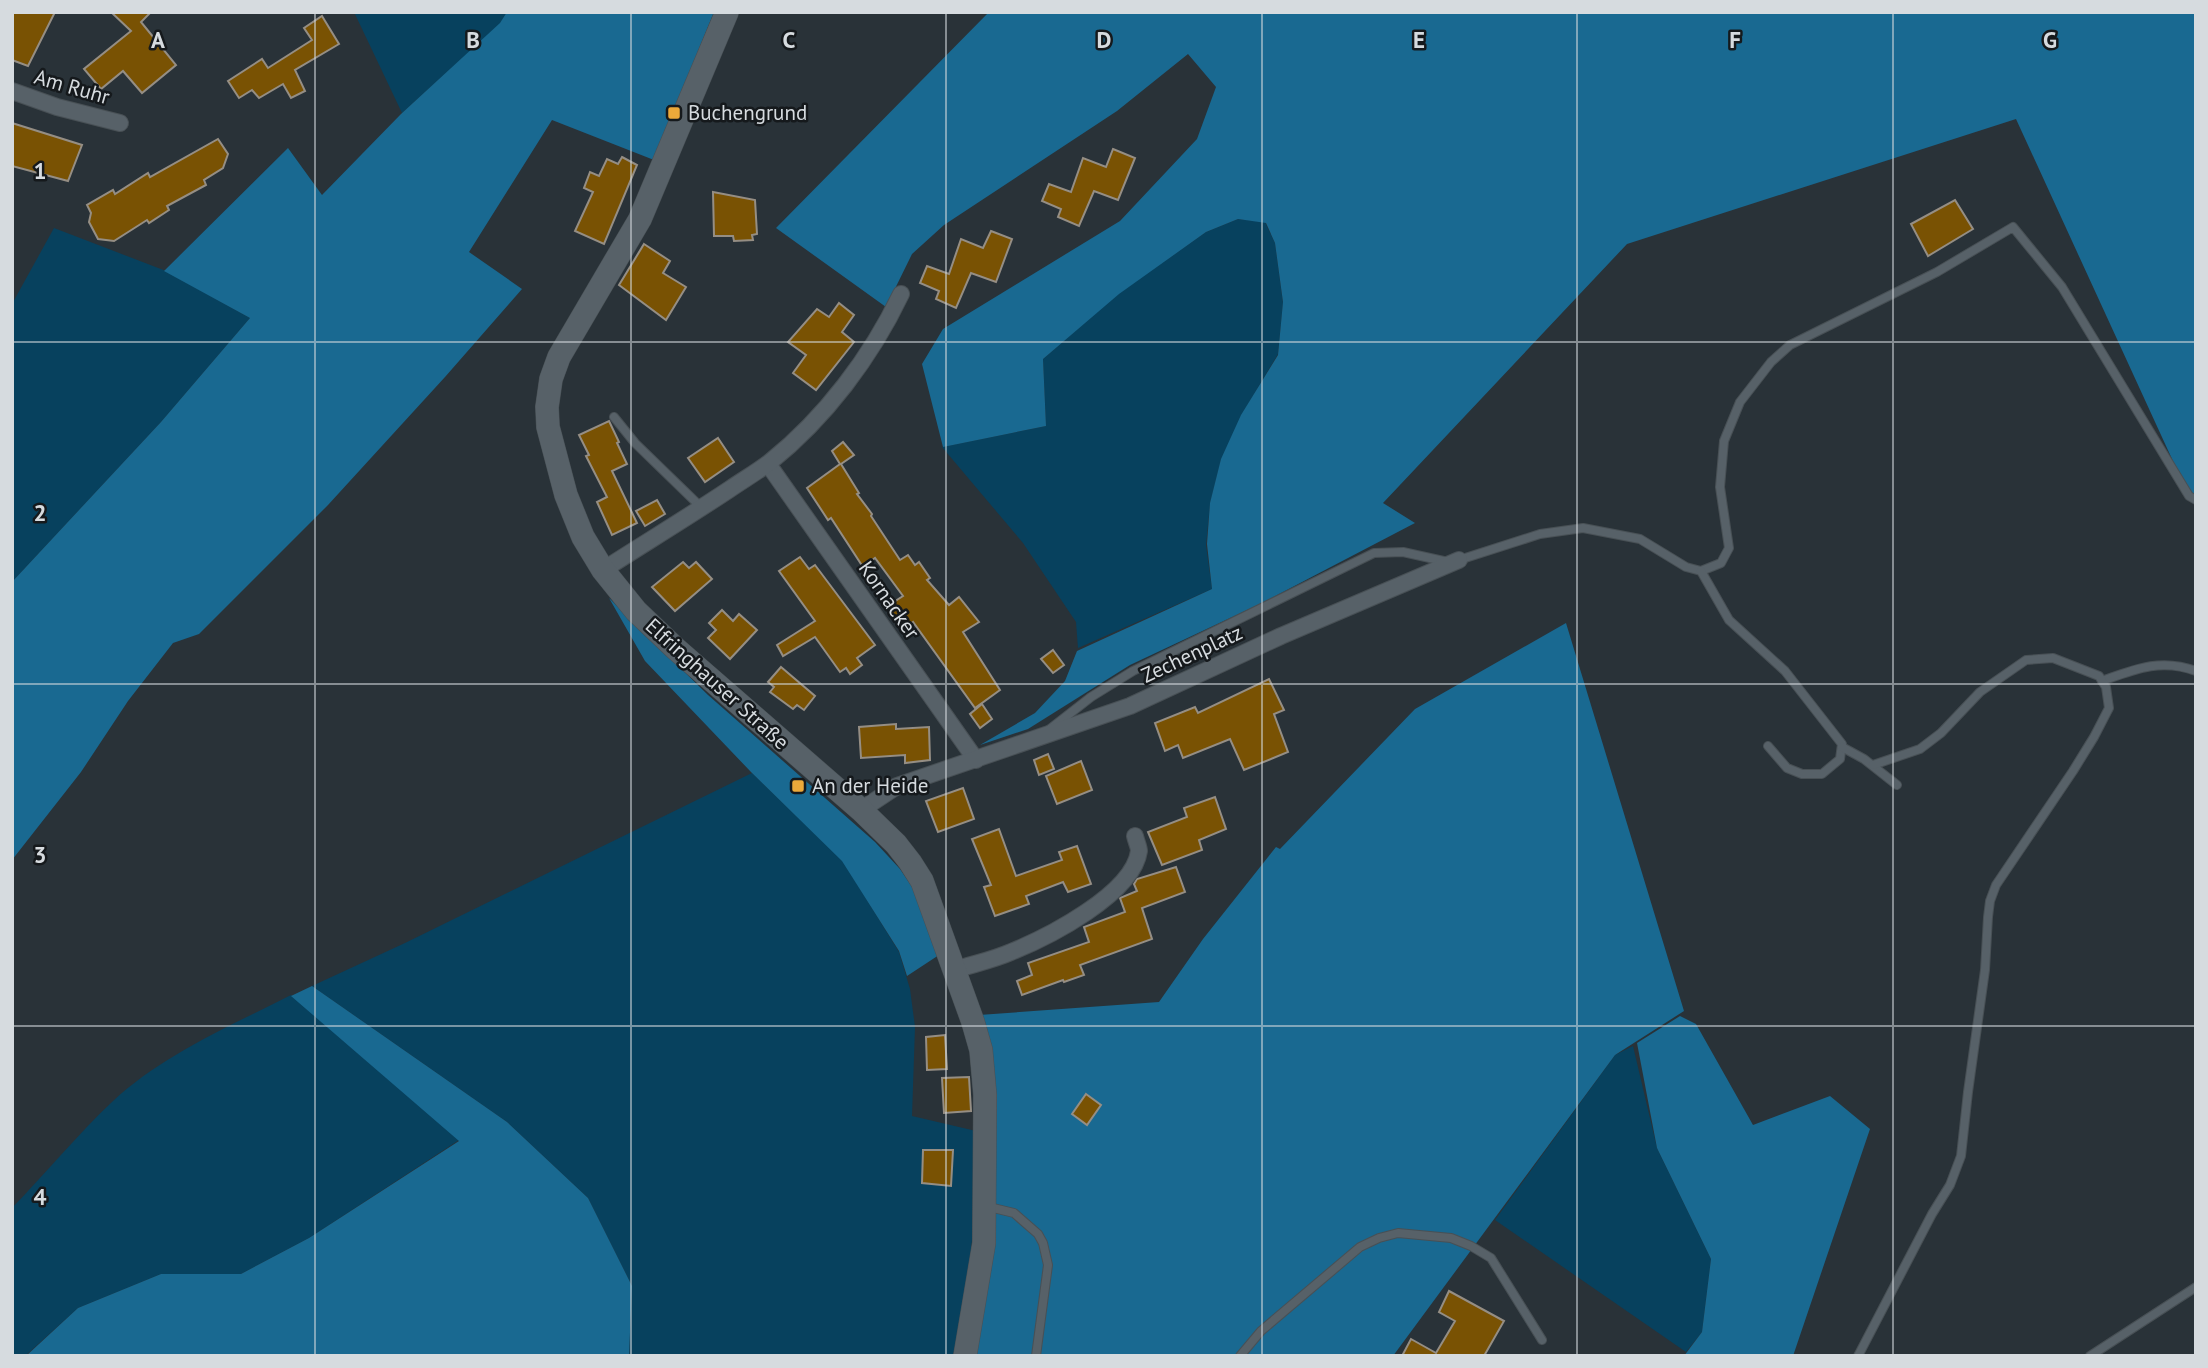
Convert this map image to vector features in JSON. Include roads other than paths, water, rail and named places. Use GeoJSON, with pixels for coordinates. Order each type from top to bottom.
{"type":"FeatureCollection","features":[{"type":"Feature","properties":{"kind":"main road","name":"Elfringhauser Straße"},"geometry":{"type":"LineString","coordinates":[[727,12],[640,219],[559,358],[551,379],[547,417],[552,449],[579,527],[603,570],[636,611],[861,810],[896,844],[922,881],[981,1050],[984,1072],[984,1243],[965,1356]]}},
{"type":"Feature","properties":{"kind":"street","name":"Am Ruhr"},"geometry":{"type":"LineString","coordinates":[[12,91],[57,107],[120,123]]}},
{"type":"Feature","properties":{"kind":"street"},"geometry":{"type":"LineString","coordinates":[[603,570],[768,464],[820,416],[886,326],[901,294]]}},
{"type":"Feature","properties":{"kind":"street","name":"Kornacker"},"geometry":{"type":"LineString","coordinates":[[768,464],[976,760]]}},
{"type":"Feature","properties":{"kind":"street","name":"Zechenplatz"},"geometry":{"type":"LineString","coordinates":[[861,810],[897,786],[1130,706],[1281,636],[1455,561]]}},
{"type":"Feature","properties":{"kind":"street"},"geometry":{"type":"LineString","coordinates":[[955,970],[1010,953],[1082,915],[1119,888],[1132,872],[1139,850],[1135,836]]}},
{"type":"Feature","properties":{"kind":"lane"},"geometry":{"type":"LineString","coordinates":[[1768,746],[1787,768],[1802,774],[1822,774],[1840,759],[1842,744],[1785,671],[1729,620],[1701,571],[1721,563],[1729,548],[1720,487],[1724,441],[1740,402],[1771,362],[1790,345],[1937,272],[2013,227],[2062,287],[2189,496],[2196,500]]}},
{"type":"Feature","properties":{"kind":"lane"},"geometry":{"type":"LineString","coordinates":[[614,417],[635,443],[702,508]]}},
{"type":"Feature","properties":{"kind":"lane","name":"Zechenplatz"},"geometry":{"type":"LineString","coordinates":[[1455,561],[1540,534],[1583,528],[1640,539],[1686,567],[1701,571]]}},
{"type":"Feature","properties":{"kind":"lane"},"geometry":{"type":"LineString","coordinates":[[1040,738],[1090,697],[1133,671],[1374,553],[1403,552],[1455,561]]}},
{"type":"Feature","properties":{"kind":"lane"},"geometry":{"type":"LineString","coordinates":[[1858,1356],[1932,1214],[1950,1185],[1961,1156],[1985,970],[1990,901],[1996,885],[2073,771],[2104,718],[2109,708],[2106,687],[2099,676],[2053,657],[2026,660],[1980,692],[1941,733],[1920,750],[1873,765]]}},
{"type":"Feature","properties":{"kind":"lane"},"geometry":{"type":"LineString","coordinates":[[2102,681],[2143,666],[2178,664],[2196,671]]}},
{"type":"Feature","properties":{"kind":"lane"},"geometry":{"type":"LineString","coordinates":[[1842,747],[1873,765],[1897,785]]}},
{"type":"Feature","properties":{"kind":"lane"},"geometry":{"type":"LineString","coordinates":[[984,1205],[1014,1213],[1038,1234],[1043,1243],[1048,1265],[1036,1356]]}},
{"type":"Feature","properties":{"kind":"lane"},"geometry":{"type":"LineString","coordinates":[[1240,1356],[1261,1331],[1360,1247],[1398,1233],[1451,1238],[1491,1258],[1542,1340]]}},
{"type":"Feature","properties":{"kind":"lane"},"geometry":{"type":"LineString","coordinates":[[2090,1356],[2196,1287]]}},
{"type":"Feature","properties":{"kind":"place","name":"Buchengrund"},"geometry":{"type":"Point","coordinates":[674,113]}},
{"type":"Feature","properties":{"kind":"place","name":"An der Heide"},"geometry":{"type":"Point","coordinates":[798,786]}}]}
